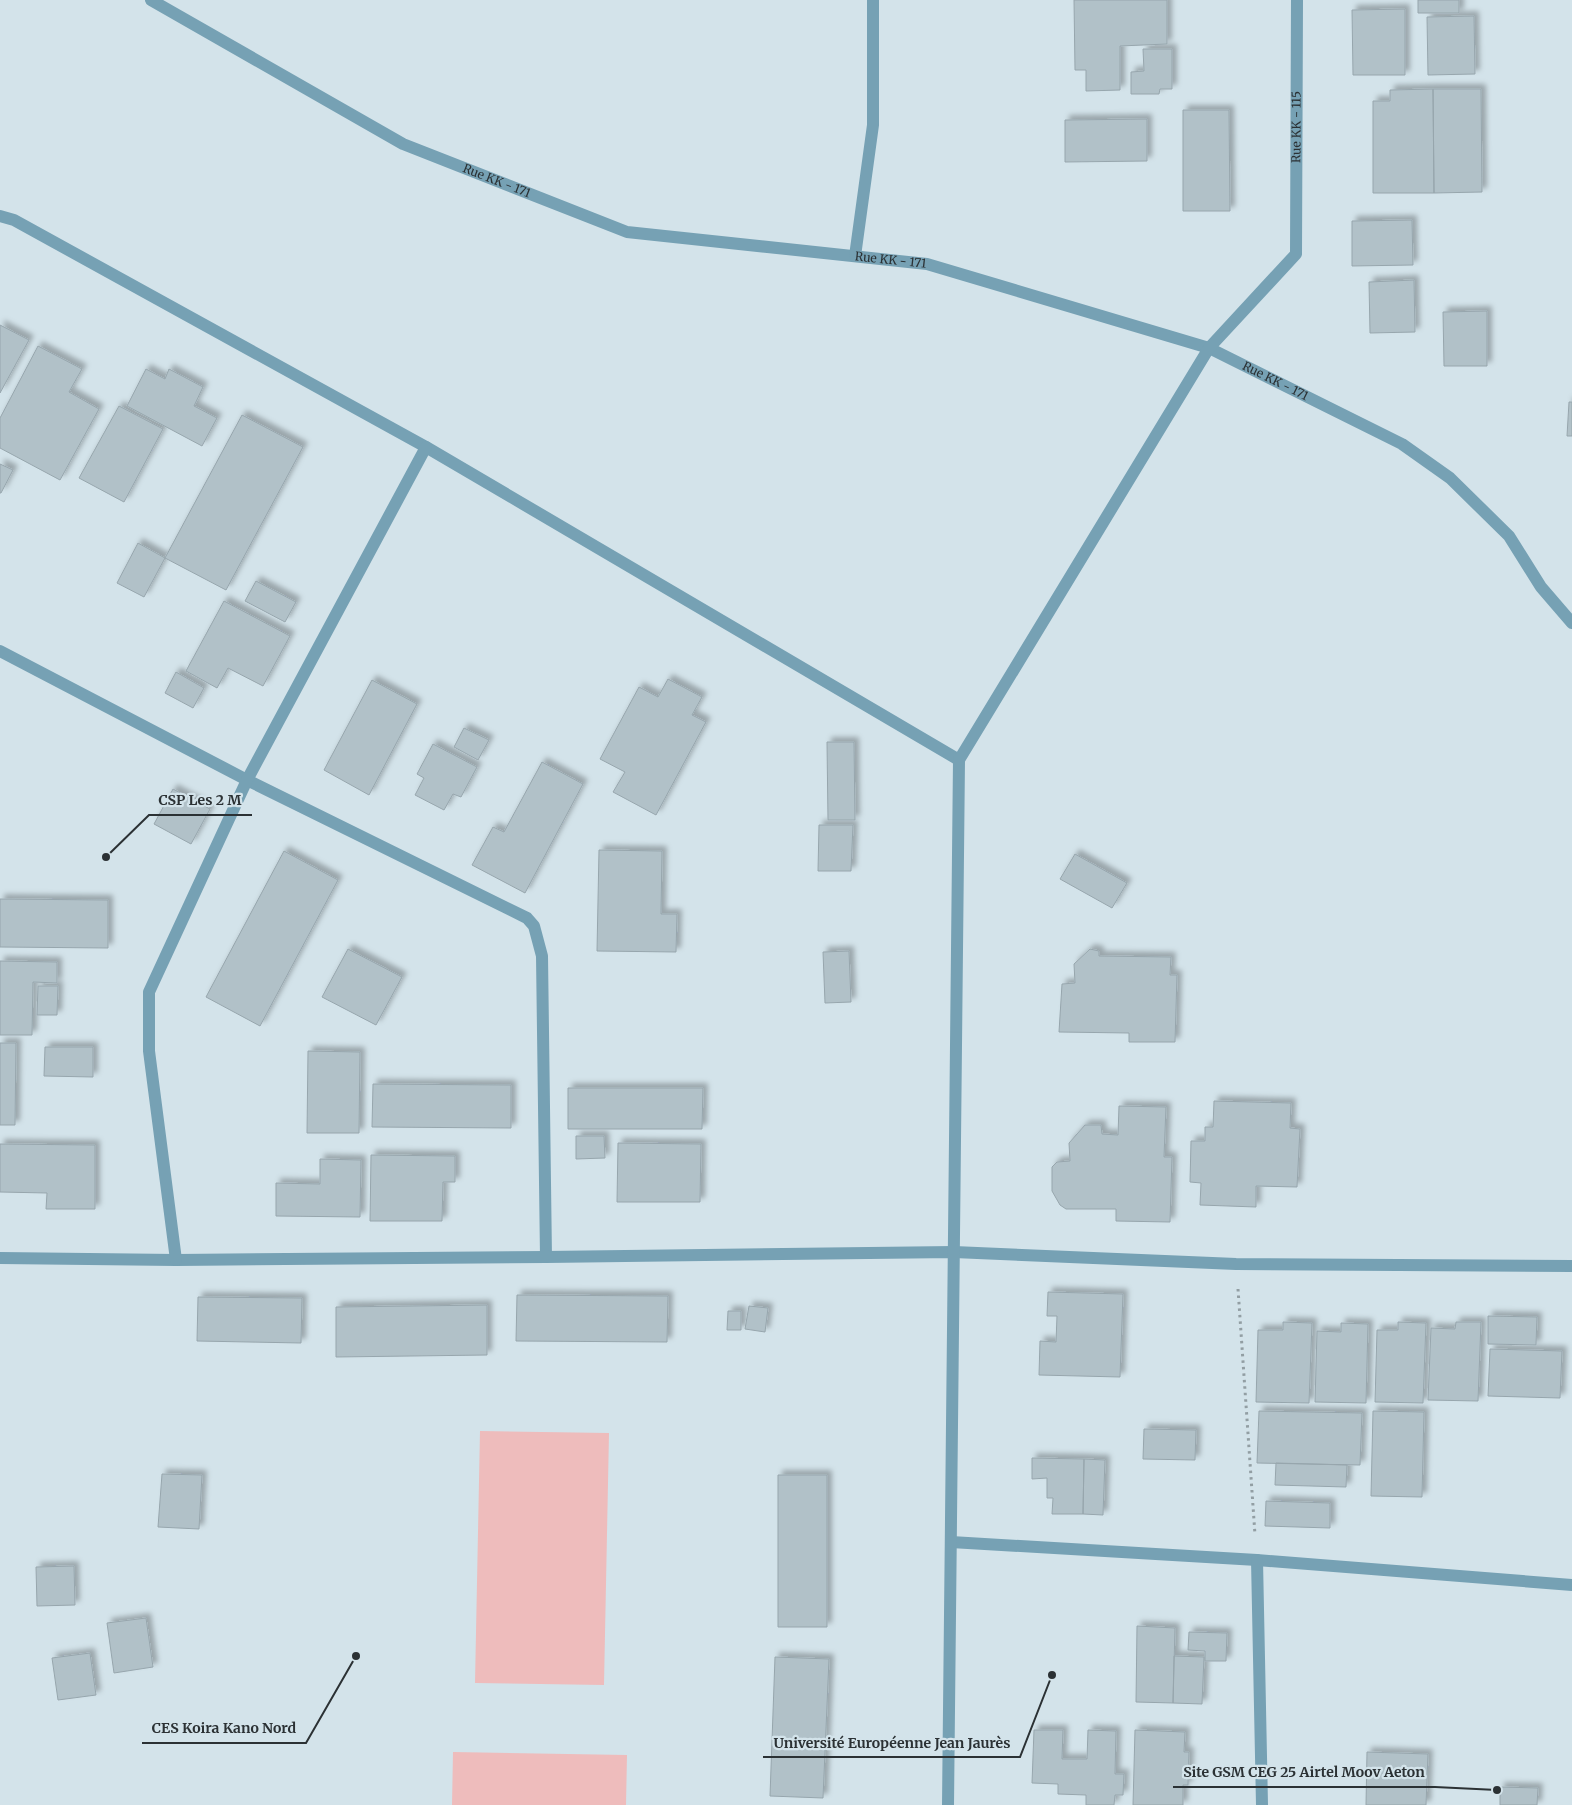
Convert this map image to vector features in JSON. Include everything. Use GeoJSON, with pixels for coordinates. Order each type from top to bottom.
{"type":"FeatureCollection","features":[{"type":"Feature","properties":{"kind":"street","name":"Rue KK - 171"},"geometry":{"type":"LineString","coordinates":[[151,0],[404,144],[627,232],[927,264],[1209,348],[1402,444],[1450,478],[1508,536],[1541,587],[1572,624]]}},
{"type":"Feature","properties":{"kind":"street"},"geometry":{"type":"LineString","coordinates":[[855,256],[873,125],[873,0]]}},
{"type":"Feature","properties":{"kind":"street","name":"Rue KK - 115"},"geometry":{"type":"LineString","coordinates":[[1209,348],[1296,254],[1297,0]]}},
{"type":"Feature","properties":{"kind":"street"},"geometry":{"type":"LineString","coordinates":[[0,216],[14,220],[426,447],[959,760]]}},
{"type":"Feature","properties":{"kind":"street"},"geometry":{"type":"LineString","coordinates":[[948,1805],[959,760],[1209,348]]}},
{"type":"Feature","properties":{"kind":"street"},"geometry":{"type":"LineString","coordinates":[[176,1260],[149,1050],[149,992],[247,780],[426,447]]}},
{"type":"Feature","properties":{"kind":"street"},"geometry":{"type":"LineString","coordinates":[[0,651],[247,780],[527,918],[534,926],[542,956],[546,1257]]}},
{"type":"Feature","properties":{"kind":"street"},"geometry":{"type":"LineString","coordinates":[[0,1258],[176,1260],[954,1252],[1236,1264],[1572,1266]]}},
{"type":"Feature","properties":{"kind":"street"},"geometry":{"type":"LineString","coordinates":[[951,1542],[1257,1560],[1572,1585]]}},
{"type":"Feature","properties":{"kind":"street"},"geometry":{"type":"LineString","coordinates":[[1257,1560],[1262,1805]]}},
{"type":"Feature","properties":{"kind":"path"},"geometry":{"type":"LineString","coordinates":[[1236,1264],[1257,1560]]}},
{"type":"Feature","properties":{"kind":"shaded area"},"geometry":{"type":"Polygon","coordinates":[[[480,1431],[609,1433],[604,1685],[475,1683],[480,1431]]]}},
{"type":"Feature","properties":{"kind":"shaded area"},"geometry":{"type":"Polygon","coordinates":[[[453,1752],[627,1755],[626,1805],[452,1805],[453,1752]]]}},
{"type":"Feature","properties":{"kind":"building"},"geometry":{"type":"Polygon","coordinates":[[[1074,0],[1167,0],[1167,44],[1120,46],[1120,90],[1086,91],[1086,70],[1075,70],[1074,0]]]}},
{"type":"Feature","properties":{"kind":"building"},"geometry":{"type":"Polygon","coordinates":[[[1418,0],[1459,0],[1459,13],[1418,13],[1418,0]]]}},
{"type":"Feature","properties":{"kind":"building"},"geometry":{"type":"Polygon","coordinates":[[[1405,9],[1405,75],[1353,75],[1352,10],[1405,9]]]}},
{"type":"Feature","properties":{"kind":"building"},"geometry":{"type":"Polygon","coordinates":[[[1474,16],[1475,74],[1428,75],[1427,17],[1474,16]]]}},
{"type":"Feature","properties":{"kind":"building"},"geometry":{"type":"Polygon","coordinates":[[[1143,49],[1172,49],[1172,89],[1160,89],[1159,94],[1131,94],[1131,72],[1144,71],[1143,49]]]}},
{"type":"Feature","properties":{"kind":"building"},"geometry":{"type":"Polygon","coordinates":[[[1433,89],[1434,193],[1373,193],[1373,101],[1390,101],[1390,90],[1433,89]]]}},
{"type":"Feature","properties":{"kind":"building"},"geometry":{"type":"Polygon","coordinates":[[[1433,89],[1481,89],[1482,192],[1434,193],[1433,89]]]}},
{"type":"Feature","properties":{"kind":"building"},"geometry":{"type":"Polygon","coordinates":[[[1183,110],[1229,110],[1230,211],[1183,211],[1183,110]]]}},
{"type":"Feature","properties":{"kind":"building"},"geometry":{"type":"Polygon","coordinates":[[[1147,119],[1147,161],[1065,162],[1065,120],[1147,119]]]}},
{"type":"Feature","properties":{"kind":"building"},"geometry":{"type":"Polygon","coordinates":[[[1412,220],[1413,265],[1352,266],[1352,221],[1412,220]]]}},
{"type":"Feature","properties":{"kind":"building"},"geometry":{"type":"Polygon","coordinates":[[[1414,280],[1415,332],[1370,333],[1369,282],[1414,280]]]}},
{"type":"Feature","properties":{"kind":"building"},"geometry":{"type":"Polygon","coordinates":[[[1487,311],[1487,366],[1444,366],[1443,312],[1487,311]]]}},
{"type":"Feature","properties":{"kind":"building"},"geometry":{"type":"Polygon","coordinates":[[[0,325],[29,340],[0,393],[0,325]]]}},
{"type":"Feature","properties":{"kind":"building"},"geometry":{"type":"Polygon","coordinates":[[[38,346],[82,369],[69,392],[99,409],[60,480],[0,448],[0,418],[38,346]]]}},
{"type":"Feature","properties":{"kind":"building"},"geometry":{"type":"Polygon","coordinates":[[[146,369],[165,379],[169,369],[203,387],[194,406],[217,418],[202,446],[127,406],[146,369]]]}},
{"type":"Feature","properties":{"kind":"building"},"geometry":{"type":"Polygon","coordinates":[[[1569,402],[1572,402],[1572,436],[1567,436],[1569,402]]]}},
{"type":"Feature","properties":{"kind":"building"},"geometry":{"type":"Polygon","coordinates":[[[119,406],[163,429],[124,502],[79,478],[119,406]]]}},
{"type":"Feature","properties":{"kind":"building"},"geometry":{"type":"Polygon","coordinates":[[[242,415],[303,447],[226,590],[165,558],[242,415]]]}},
{"type":"Feature","properties":{"kind":"building"},"geometry":{"type":"Polygon","coordinates":[[[0,464],[13,470],[1,493],[0,493],[0,464]]]}},
{"type":"Feature","properties":{"kind":"building"},"geometry":{"type":"Polygon","coordinates":[[[138,543],[165,558],[144,597],[117,583],[138,543]]]}},
{"type":"Feature","properties":{"kind":"building"},"geometry":{"type":"Polygon","coordinates":[[[256,581],[296,602],[285,622],[245,601],[256,581]]]}},
{"type":"Feature","properties":{"kind":"building"},"geometry":{"type":"Polygon","coordinates":[[[224,601],[290,636],[263,686],[228,668],[217,688],[186,671],[224,601]]]}},
{"type":"Feature","properties":{"kind":"building"},"geometry":{"type":"Polygon","coordinates":[[[176,672],[204,688],[193,708],[165,693],[176,672]]]}},
{"type":"Feature","properties":{"kind":"building"},"geometry":{"type":"Polygon","coordinates":[[[668,679],[702,697],[692,715],[706,722],[656,815],[613,792],[625,772],[600,759],[639,687],[658,697],[668,679]]]}},
{"type":"Feature","properties":{"kind":"building"},"geometry":{"type":"Polygon","coordinates":[[[372,680],[417,704],[369,795],[324,770],[372,680]]]}},
{"type":"Feature","properties":{"kind":"building"},"geometry":{"type":"Polygon","coordinates":[[[464,728],[489,740],[478,760],[454,747],[464,728]]]}},
{"type":"Feature","properties":{"kind":"building"},"geometry":{"type":"Polygon","coordinates":[[[827,742],[854,742],[855,820],[828,820],[827,742]]]}},
{"type":"Feature","properties":{"kind":"building"},"geometry":{"type":"Polygon","coordinates":[[[433,744],[477,767],[461,797],[453,794],[444,810],[415,795],[424,778],[417,774],[433,744]]]}},
{"type":"Feature","properties":{"kind":"building"},"geometry":{"type":"Polygon","coordinates":[[[542,762],[583,784],[525,893],[472,865],[493,827],[504,832],[542,762]]]}},
{"type":"Feature","properties":{"kind":"building"},"geometry":{"type":"Polygon","coordinates":[[[173,789],[210,809],[191,844],[154,824],[173,789]]]}},
{"type":"Feature","properties":{"kind":"building"},"geometry":{"type":"Polygon","coordinates":[[[819,825],[853,825],[851,871],[818,871],[819,825]]]}},
{"type":"Feature","properties":{"kind":"building"},"geometry":{"type":"Polygon","coordinates":[[[599,850],[662,851],[661,914],[677,914],[676,952],[597,951],[599,850]]]}},
{"type":"Feature","properties":{"kind":"building"},"geometry":{"type":"Polygon","coordinates":[[[284,851],[338,880],[260,1026],[206,997],[284,851]]]}},
{"type":"Feature","properties":{"kind":"building"},"geometry":{"type":"Polygon","coordinates":[[[1075,854],[1127,883],[1112,908],[1060,879],[1075,854]]]}},
{"type":"Feature","properties":{"kind":"building"},"geometry":{"type":"Polygon","coordinates":[[[0,899],[108,900],[108,948],[0,947],[0,899]]]}},
{"type":"Feature","properties":{"kind":"building"},"geometry":{"type":"Polygon","coordinates":[[[348,949],[402,977],[376,1025],[322,997],[348,949]]]}},
{"type":"Feature","properties":{"kind":"building"},"geometry":{"type":"Polygon","coordinates":[[[1090,949],[1099,951],[1099,956],[1171,957],[1170,975],[1177,975],[1175,1042],[1129,1042],[1129,1033],[1059,1032],[1062,984],[1075,983],[1074,964],[1090,949]]]}},
{"type":"Feature","properties":{"kind":"building"},"geometry":{"type":"Polygon","coordinates":[[[849,951],[851,1002],[825,1003],[823,952],[849,951]]]}},
{"type":"Feature","properties":{"kind":"building"},"geometry":{"type":"Polygon","coordinates":[[[0,961],[57,962],[57,983],[33,982],[32,1035],[0,1035],[0,961]]]}},
{"type":"Feature","properties":{"kind":"building"},"geometry":{"type":"Polygon","coordinates":[[[38,986],[58,986],[57,1015],[37,1015],[38,986]]]}},
{"type":"Feature","properties":{"kind":"building"},"geometry":{"type":"Polygon","coordinates":[[[0,1043],[16,1043],[15,1125],[0,1125],[0,1043]]]}},
{"type":"Feature","properties":{"kind":"building"},"geometry":{"type":"Polygon","coordinates":[[[45,1047],[93,1047],[93,1077],[44,1076],[45,1047]]]}},
{"type":"Feature","properties":{"kind":"building"},"geometry":{"type":"Polygon","coordinates":[[[308,1051],[360,1052],[359,1133],[307,1133],[308,1051]]]}},
{"type":"Feature","properties":{"kind":"building"},"geometry":{"type":"Polygon","coordinates":[[[373,1084],[511,1085],[511,1128],[372,1127],[373,1084]]]}},
{"type":"Feature","properties":{"kind":"building"},"geometry":{"type":"Polygon","coordinates":[[[568,1088],[703,1088],[702,1129],[568,1129],[568,1088]]]}},
{"type":"Feature","properties":{"kind":"building"},"geometry":{"type":"Polygon","coordinates":[[[1214,1101],[1291,1103],[1290,1128],[1300,1129],[1297,1187],[1256,1186],[1256,1207],[1200,1205],[1201,1183],[1190,1182],[1191,1141],[1205,1141],[1205,1127],[1213,1127],[1214,1101]]]}},
{"type":"Feature","properties":{"kind":"building"},"geometry":{"type":"Polygon","coordinates":[[[1119,1106],[1166,1107],[1164,1157],[1172,1157],[1170,1222],[1116,1221],[1116,1209],[1066,1209],[1060,1205],[1052,1191],[1052,1167],[1057,1162],[1070,1161],[1069,1143],[1085,1125],[1101,1125],[1102,1134],[1118,1135],[1119,1106]]]}},
{"type":"Feature","properties":{"kind":"building"},"geometry":{"type":"Polygon","coordinates":[[[576,1136],[604,1136],[605,1158],[576,1159],[576,1136]]]}},
{"type":"Feature","properties":{"kind":"building"},"geometry":{"type":"Polygon","coordinates":[[[618,1143],[701,1144],[700,1202],[617,1202],[618,1143]]]}},
{"type":"Feature","properties":{"kind":"building"},"geometry":{"type":"Polygon","coordinates":[[[0,1144],[95,1145],[95,1209],[46,1209],[47,1193],[0,1192],[0,1144]]]}},
{"type":"Feature","properties":{"kind":"building"},"geometry":{"type":"Polygon","coordinates":[[[371,1155],[455,1156],[455,1182],[443,1182],[442,1221],[370,1221],[371,1155]]]}},
{"type":"Feature","properties":{"kind":"building"},"geometry":{"type":"Polygon","coordinates":[[[320,1159],[361,1160],[360,1217],[276,1216],[276,1183],[320,1184],[320,1159]]]}},
{"type":"Feature","properties":{"kind":"building"},"geometry":{"type":"Polygon","coordinates":[[[1048,1292],[1123,1294],[1120,1377],[1039,1375],[1040,1341],[1056,1342],[1057,1316],[1047,1316],[1048,1292]]]}},
{"type":"Feature","properties":{"kind":"building"},"geometry":{"type":"Polygon","coordinates":[[[517,1295],[668,1296],[667,1342],[516,1341],[517,1295]]]}},
{"type":"Feature","properties":{"kind":"building"},"geometry":{"type":"Polygon","coordinates":[[[198,1297],[302,1298],[301,1343],[197,1341],[198,1297]]]}},
{"type":"Feature","properties":{"kind":"building"},"geometry":{"type":"Polygon","coordinates":[[[487,1305],[487,1355],[336,1357],[336,1307],[487,1305]]]}},
{"type":"Feature","properties":{"kind":"building"},"geometry":{"type":"Polygon","coordinates":[[[749,1306],[768,1308],[765,1332],[745,1329],[749,1306]]]}},
{"type":"Feature","properties":{"kind":"building"},"geometry":{"type":"Polygon","coordinates":[[[728,1311],[741,1311],[741,1330],[727,1330],[728,1311]]]}},
{"type":"Feature","properties":{"kind":"building"},"geometry":{"type":"Polygon","coordinates":[[[1488,1316],[1537,1317],[1536,1345],[1488,1344],[1488,1316]]]}},
{"type":"Feature","properties":{"kind":"building"},"geometry":{"type":"Polygon","coordinates":[[[1283,1322],[1312,1323],[1309,1403],[1256,1402],[1258,1330],[1283,1330],[1283,1322]]]}},
{"type":"Feature","properties":{"kind":"building"},"geometry":{"type":"Polygon","coordinates":[[[1398,1322],[1426,1323],[1423,1403],[1375,1402],[1377,1330],[1398,1330],[1398,1322]]]}},
{"type":"Feature","properties":{"kind":"building"},"geometry":{"type":"Polygon","coordinates":[[[1456,1322],[1481,1322],[1478,1401],[1428,1400],[1431,1328],[1455,1329],[1456,1322]]]}},
{"type":"Feature","properties":{"kind":"building"},"geometry":{"type":"Polygon","coordinates":[[[1341,1323],[1368,1324],[1366,1403],[1315,1402],[1317,1331],[1341,1332],[1341,1323]]]}},
{"type":"Feature","properties":{"kind":"building"},"geometry":{"type":"Polygon","coordinates":[[[1490,1349],[1562,1351],[1560,1398],[1488,1396],[1490,1349]]]}},
{"type":"Feature","properties":{"kind":"building"},"geometry":{"type":"Polygon","coordinates":[[[1259,1411],[1362,1413],[1360,1465],[1257,1463],[1259,1411]]]}},
{"type":"Feature","properties":{"kind":"building"},"geometry":{"type":"Polygon","coordinates":[[[1373,1411],[1424,1412],[1422,1497],[1371,1496],[1373,1411]]]}},
{"type":"Feature","properties":{"kind":"building"},"geometry":{"type":"Polygon","coordinates":[[[1144,1429],[1196,1430],[1195,1460],[1143,1459],[1144,1429]]]}},
{"type":"Feature","properties":{"kind":"building"},"geometry":{"type":"Polygon","coordinates":[[[1032,1458],[1084,1459],[1083,1514],[1052,1514],[1053,1498],[1047,1498],[1047,1478],[1032,1479],[1032,1458]]]}},
{"type":"Feature","properties":{"kind":"building"},"geometry":{"type":"Polygon","coordinates":[[[1084,1459],[1105,1460],[1103,1515],[1083,1514],[1084,1459]]]}},
{"type":"Feature","properties":{"kind":"building"},"geometry":{"type":"Polygon","coordinates":[[[1276,1463],[1347,1465],[1346,1487],[1275,1485],[1276,1463]]]}},
{"type":"Feature","properties":{"kind":"building"},"geometry":{"type":"Polygon","coordinates":[[[162,1474],[202,1475],[199,1529],[158,1527],[162,1474]]]}},
{"type":"Feature","properties":{"kind":"building"},"geometry":{"type":"Polygon","coordinates":[[[778,1475],[827,1475],[827,1627],[778,1627],[778,1475]]]}},
{"type":"Feature","properties":{"kind":"building"},"geometry":{"type":"Polygon","coordinates":[[[1266,1501],[1330,1503],[1330,1528],[1265,1526],[1266,1501]]]}},
{"type":"Feature","properties":{"kind":"building"},"geometry":{"type":"Polygon","coordinates":[[[74,1566],[75,1605],[37,1606],[36,1567],[74,1566]]]}},
{"type":"Feature","properties":{"kind":"building"},"geometry":{"type":"Polygon","coordinates":[[[146,1618],[153,1667],[114,1673],[107,1623],[146,1618]]]}},
{"type":"Feature","properties":{"kind":"building"},"geometry":{"type":"Polygon","coordinates":[[[1137,1626],[1175,1628],[1173,1703],[1136,1702],[1137,1626]]]}},
{"type":"Feature","properties":{"kind":"building"},"geometry":{"type":"Polygon","coordinates":[[[1189,1632],[1227,1633],[1226,1661],[1205,1661],[1205,1651],[1188,1650],[1189,1632]]]}},
{"type":"Feature","properties":{"kind":"building"},"geometry":{"type":"Polygon","coordinates":[[[90,1653],[96,1695],[58,1700],[52,1658],[90,1653]]]}},
{"type":"Feature","properties":{"kind":"building"},"geometry":{"type":"Polygon","coordinates":[[[1174,1656],[1204,1657],[1202,1704],[1173,1703],[1174,1656]]]}},
{"type":"Feature","properties":{"kind":"building"},"geometry":{"type":"Polygon","coordinates":[[[775,1657],[829,1659],[823,1798],[770,1796],[775,1657]]]}},
{"type":"Feature","properties":{"kind":"building"},"geometry":{"type":"Polygon","coordinates":[[[1034,1730],[1063,1730],[1062,1759],[1087,1759],[1088,1730],[1116,1731],[1115,1774],[1124,1774],[1123,1795],[1115,1795],[1114,1805],[1086,1805],[1086,1795],[1058,1794],[1058,1784],[1032,1783],[1034,1730]]]}},
{"type":"Feature","properties":{"kind":"building"},"geometry":{"type":"Polygon","coordinates":[[[1135,1730],[1185,1732],[1184,1752],[1189,1752],[1188,1785],[1183,1785],[1183,1805],[1133,1805],[1135,1730]]]}},
{"type":"Feature","properties":{"kind":"building"},"geometry":{"type":"Polygon","coordinates":[[[1367,1752],[1428,1754],[1426,1805],[1366,1805],[1367,1752]]]}},
{"type":"Feature","properties":{"kind":"building"},"geometry":{"type":"Polygon","coordinates":[[[1500,1787],[1538,1788],[1537,1805],[1500,1805],[1500,1787]]]}},
{"type":"Feature","properties":{"kind":"place","name":"CSP Les 2 M"},"geometry":{"type":"Point","coordinates":[106,857]}},
{"type":"Feature","properties":{"kind":"place","name":"CES Koira Kano Nord"},"geometry":{"type":"Point","coordinates":[356,1656]}},
{"type":"Feature","properties":{"kind":"place","name":"Université Européenne Jean Jaurès"},"geometry":{"type":"Point","coordinates":[1052,1675]}},
{"type":"Feature","properties":{"kind":"place","name":"Site GSM CEG 25 Airtel Moov Aeton"},"geometry":{"type":"Point","coordinates":[1497,1790]}}]}
